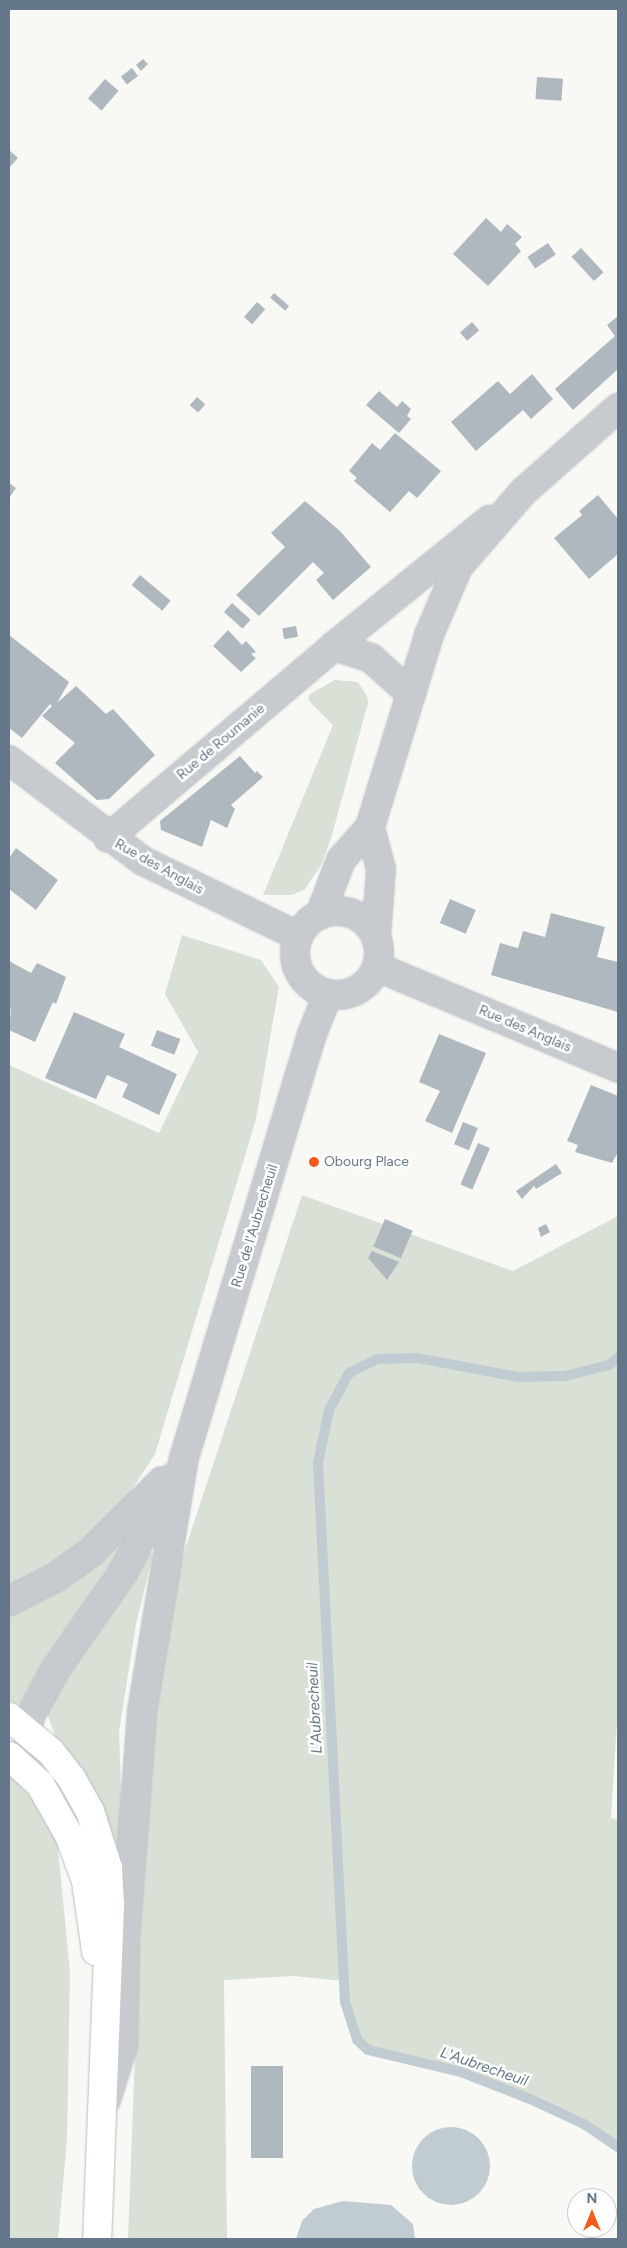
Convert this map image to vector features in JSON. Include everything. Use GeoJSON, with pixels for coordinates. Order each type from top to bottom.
{"type":"FeatureCollection","features":[{"type":"Feature","properties":{"kind":"main road"},"geometry":{"type":"LineString","coordinates":[[18,1725],[50,1752],[72,1779],[101,1838],[110,1905],[97,2239]]}},
{"type":"Feature","properties":{"kind":"main road"},"geometry":{"type":"LineString","coordinates":[[9,1756],[40,1784],[69,1836],[86,1881],[106,2026]]}},
{"type":"Feature","properties":{"kind":"street","name":"Rue de Roumanie"},"geometry":{"type":"LineString","coordinates":[[108,838],[334,646],[523,492],[618,408]]}},
{"type":"Feature","properties":{"kind":"street","name":"Rue de Roumanie"},"geometry":{"type":"LineString","coordinates":[[320,915],[341,860],[370,827],[428,635],[458,568],[523,492]]}},
{"type":"Feature","properties":{"kind":"street"},"geometry":{"type":"LineString","coordinates":[[334,646],[371,658],[411,694]]}},
{"type":"Feature","properties":{"kind":"street","name":"Rue des Anglais"},"geometry":{"type":"LineString","coordinates":[[9,760],[108,838],[143,861],[298,936]]}},
{"type":"Feature","properties":{"kind":"street"},"geometry":{"type":"LineString","coordinates":[[370,827],[381,870],[376,938],[377,967],[371,978],[352,992],[328,994],[315,989],[297,966],[295,951],[298,936],[320,915],[333,911],[359,917],[376,938]]}},
{"type":"Feature","properties":{"kind":"street","name":"Rue des Anglais"},"geometry":{"type":"LineString","coordinates":[[377,967],[618,1068]]}},
{"type":"Feature","properties":{"kind":"street","name":"Rue de l'Aubrecheuil"},"geometry":{"type":"LineString","coordinates":[[184,1458],[312,1034],[328,994]]}},
{"type":"Feature","properties":{"kind":"street"},"geometry":{"type":"LineString","coordinates":[[9,1601],[56,1577],[92,1552],[184,1458]]}},
{"type":"Feature","properties":{"kind":"street"},"geometry":{"type":"LineString","coordinates":[[40,1784],[18,1725],[30,1716],[55,1670],[122,1574],[184,1458]]}},
{"type":"Feature","properties":{"kind":"street"},"geometry":{"type":"LineString","coordinates":[[103,2111],[123,2046],[125,1938],[142,1711],[184,1458]]}},
{"type":"Feature","properties":{"kind":"shaded area"},"geometry":{"type":"Polygon","coordinates":[[[335,680],[358,682],[367,696],[368,703],[332,835],[322,864],[305,889],[292,895],[263,895],[333,725],[308,700],[310,694],[335,680]]]}},
{"type":"Feature","properties":{"kind":"shaded area"},"geometry":{"type":"Polygon","coordinates":[[[182,935],[261,960],[279,987],[256,1119],[155,1454],[125,1500],[83,1544],[52,1565],[9,1587],[9,1065],[159,1133],[198,1052],[165,994],[182,935]]]}},
{"type":"Feature","properties":{"kind":"shaded area"},"geometry":{"type":"Polygon","coordinates":[[[302,1195],[513,1271],[618,1216],[618,1704],[611,1818],[618,1819],[618,2147],[584,2124],[530,2099],[461,2072],[368,2050],[357,2040],[350,2021],[343,1981],[293,1976],[224,1980],[227,2239],[128,2239],[146,1767],[173,1586],[302,1195]]]}},
{"type":"Feature","properties":{"kind":"shaded area"},"geometry":{"type":"Polygon","coordinates":[[[119,1541],[125,1546],[39,1669],[20,1703],[14,1704],[9,1700],[9,1614],[119,1541]]]}},
{"type":"Feature","properties":{"kind":"shaded area"},"geometry":{"type":"Polygon","coordinates":[[[146,1552],[153,1554],[136,1624],[119,1732],[122,1817],[119,1845],[114,1844],[56,1739],[47,1713],[66,1676],[132,1585],[146,1552]]]}},
{"type":"Feature","properties":{"kind":"shaded area"},"geometry":{"type":"Polygon","coordinates":[[[9,1773],[36,1803],[57,1839],[70,1972],[67,2139],[58,2239],[9,2239],[9,1773]]]}},
{"type":"Feature","properties":{"kind":"shaded area"},"geometry":{"type":"Polygon","coordinates":[[[451,2127],[466,2130],[483,2144],[487,2151],[490,2166],[487,2181],[473,2198],[466,2202],[451,2205],[436,2202],[419,2188],[415,2181],[412,2166],[415,2151],[429,2134],[436,2130],[451,2127]]]}},
{"type":"Feature","properties":{"kind":"shaded area"},"geometry":{"type":"Polygon","coordinates":[[[343,2201],[391,2205],[413,2224],[415,2239],[296,2239],[302,2221],[314,2209],[343,2201]]]}},
{"type":"Feature","properties":{"kind":"building"},"geometry":{"type":"Polygon","coordinates":[[[143,59],[148,64],[141,71],[136,65],[143,59]]]}},
{"type":"Feature","properties":{"kind":"building"},"geometry":{"type":"Polygon","coordinates":[[[132,68],[138,76],[127,84],[121,76],[132,68]]]}},
{"type":"Feature","properties":{"kind":"building"},"geometry":{"type":"Polygon","coordinates":[[[537,77],[563,79],[561,101],[535,99],[537,77]]]}},
{"type":"Feature","properties":{"kind":"building"},"geometry":{"type":"Polygon","coordinates":[[[105,79],[119,91],[102,110],[88,99],[105,79]]]}},
{"type":"Feature","properties":{"kind":"building"},"geometry":{"type":"Polygon","coordinates":[[[9,150],[18,158],[9,168],[9,150]]]}},
{"type":"Feature","properties":{"kind":"building"},"geometry":{"type":"Polygon","coordinates":[[[486,218],[501,232],[507,224],[522,237],[515,244],[521,251],[488,286],[453,254],[486,218]]]}},
{"type":"Feature","properties":{"kind":"building"},"geometry":{"type":"Polygon","coordinates":[[[548,243],[556,255],[535,269],[527,257],[548,243]]]}},
{"type":"Feature","properties":{"kind":"building"},"geometry":{"type":"Polygon","coordinates":[[[581,248],[604,272],[594,281],[571,257],[581,248]]]}},
{"type":"Feature","properties":{"kind":"building"},"geometry":{"type":"Polygon","coordinates":[[[274,293],[289,306],[285,311],[270,298],[274,293]]]}},
{"type":"Feature","properties":{"kind":"building"},"geometry":{"type":"Polygon","coordinates":[[[257,302],[265,309],[252,324],[244,317],[257,302]]]}},
{"type":"Feature","properties":{"kind":"building"},"geometry":{"type":"Polygon","coordinates":[[[618,316],[618,369],[573,410],[555,389],[615,336],[607,325],[618,316]]]}},
{"type":"Feature","properties":{"kind":"building"},"geometry":{"type":"Polygon","coordinates":[[[472,322],[479,330],[467,341],[460,332],[472,322]]]}},
{"type":"Feature","properties":{"kind":"building"},"geometry":{"type":"Polygon","coordinates":[[[532,374],[553,399],[531,419],[523,410],[476,451],[451,422],[498,381],[510,394],[532,374]]]}},
{"type":"Feature","properties":{"kind":"building"},"geometry":{"type":"Polygon","coordinates":[[[379,391],[397,407],[402,401],[411,409],[407,416],[411,419],[399,433],[366,405],[379,391]]]}},
{"type":"Feature","properties":{"kind":"building"},"geometry":{"type":"Polygon","coordinates":[[[197,397],[205,404],[198,413],[190,405],[197,397]]]}},
{"type":"Feature","properties":{"kind":"building"},"geometry":{"type":"Polygon","coordinates":[[[395,433],[441,471],[417,498],[409,491],[390,512],[354,481],[357,478],[349,471],[372,443],[380,450],[395,433]]]}},
{"type":"Feature","properties":{"kind":"building"},"geometry":{"type":"Polygon","coordinates":[[[9,483],[16,488],[9,498],[9,483]]]}},
{"type":"Feature","properties":{"kind":"building"},"geometry":{"type":"Polygon","coordinates":[[[598,495],[618,519],[618,554],[589,579],[554,538],[582,515],[579,511],[598,495]]]}},
{"type":"Feature","properties":{"kind":"building"},"geometry":{"type":"Polygon","coordinates":[[[305,501],[340,531],[371,567],[333,600],[316,580],[324,573],[313,562],[259,616],[236,595],[285,547],[271,533],[305,501]]]}},
{"type":"Feature","properties":{"kind":"building"},"geometry":{"type":"Polygon","coordinates":[[[140,575],[171,601],[162,611],[132,585],[140,575]]]}},
{"type":"Feature","properties":{"kind":"building"},"geometry":{"type":"Polygon","coordinates":[[[232,603],[251,620],[243,629],[224,612],[232,603]]]}},
{"type":"Feature","properties":{"kind":"building"},"geometry":{"type":"Polygon","coordinates":[[[296,626],[298,637],[284,639],[282,628],[296,626]]]}},
{"type":"Feature","properties":{"kind":"building"},"geometry":{"type":"Polygon","coordinates":[[[228,630],[242,645],[246,641],[256,652],[251,654],[256,658],[241,672],[213,646],[228,630]]]}},
{"type":"Feature","properties":{"kind":"building"},"geometry":{"type":"Polygon","coordinates":[[[9,635],[69,682],[57,703],[76,686],[106,714],[113,709],[155,755],[109,799],[97,800],[55,763],[75,743],[42,716],[52,706],[50,704],[22,738],[9,728],[9,635]]]}},
{"type":"Feature","properties":{"kind":"building"},"geometry":{"type":"Polygon","coordinates":[[[240,756],[255,773],[257,771],[263,777],[231,805],[235,809],[227,828],[211,820],[202,847],[161,830],[160,821],[240,756]]]}},
{"type":"Feature","properties":{"kind":"building"},"geometry":{"type":"Polygon","coordinates":[[[16,848],[58,880],[36,910],[9,889],[9,858],[16,848]]]}},
{"type":"Feature","properties":{"kind":"building"},"geometry":{"type":"Polygon","coordinates":[[[450,899],[476,910],[466,934],[440,923],[450,899]]]}},
{"type":"Feature","properties":{"kind":"building"},"geometry":{"type":"Polygon","coordinates":[[[551,913],[605,927],[597,957],[618,962],[618,1012],[491,975],[500,943],[518,948],[523,931],[545,937],[551,913]]]}},
{"type":"Feature","properties":{"kind":"building"},"geometry":{"type":"Polygon","coordinates":[[[9,961],[31,973],[37,963],[66,977],[56,1004],[53,1002],[35,1042],[9,1030],[11,1009],[9,1008],[9,961]]]}},
{"type":"Feature","properties":{"kind":"building"},"geometry":{"type":"Polygon","coordinates":[[[74,1012],[125,1034],[119,1047],[177,1074],[159,1115],[122,1097],[128,1084],[107,1075],[96,1099],[45,1078],[74,1012]]]}},
{"type":"Feature","properties":{"kind":"building"},"geometry":{"type":"Polygon","coordinates":[[[157,1030],[180,1039],[174,1055],[151,1046],[157,1030]]]}},
{"type":"Feature","properties":{"kind":"building"},"geometry":{"type":"Polygon","coordinates":[[[439,1034],[486,1053],[452,1133],[425,1121],[440,1091],[419,1082],[439,1034]]]}},
{"type":"Feature","properties":{"kind":"building"},"geometry":{"type":"Polygon","coordinates":[[[591,1085],[618,1096],[618,1152],[612,1163],[575,1152],[578,1145],[567,1141],[591,1085]]]}},
{"type":"Feature","properties":{"kind":"building"},"geometry":{"type":"Polygon","coordinates":[[[463,1122],[478,1128],[469,1150],[454,1144],[463,1122]]]}},
{"type":"Feature","properties":{"kind":"building"},"geometry":{"type":"Polygon","coordinates":[[[478,1143],[490,1148],[472,1190],[460,1184],[478,1143]]]}},
{"type":"Feature","properties":{"kind":"building"},"geometry":{"type":"Polygon","coordinates":[[[556,1164],[562,1173],[536,1189],[534,1186],[522,1199],[516,1191],[556,1164]]]}},
{"type":"Feature","properties":{"kind":"building"},"geometry":{"type":"Polygon","coordinates":[[[385,1219],[413,1231],[401,1258],[373,1247],[385,1219]]]}},
{"type":"Feature","properties":{"kind":"building"},"geometry":{"type":"Polygon","coordinates":[[[546,1224],[550,1232],[541,1237],[538,1228],[546,1224]]]}},
{"type":"Feature","properties":{"kind":"building"},"geometry":{"type":"Polygon","coordinates":[[[372,1251],[399,1262],[387,1280],[368,1258],[372,1251]]]}},
{"type":"Feature","properties":{"kind":"building"},"geometry":{"type":"Polygon","coordinates":[[[251,2066],[283,2066],[283,2158],[251,2158],[251,2066]]]}},
{"type":"Feature","properties":{"kind":"waterway","name":"L'Aubrecheuil"},"geometry":{"type":"LineString","coordinates":[[618,1357],[609,1365],[565,1376],[518,1377],[417,1358],[377,1359],[349,1373],[329,1410],[318,1462],[345,2002],[357,2040],[368,2050],[461,2072],[530,2099],[584,2124],[618,2147]]}},
{"type":"Feature","properties":{"kind":"place","name":"Obourg Place"},"geometry":{"type":"Point","coordinates":[314,1162]}}]}
